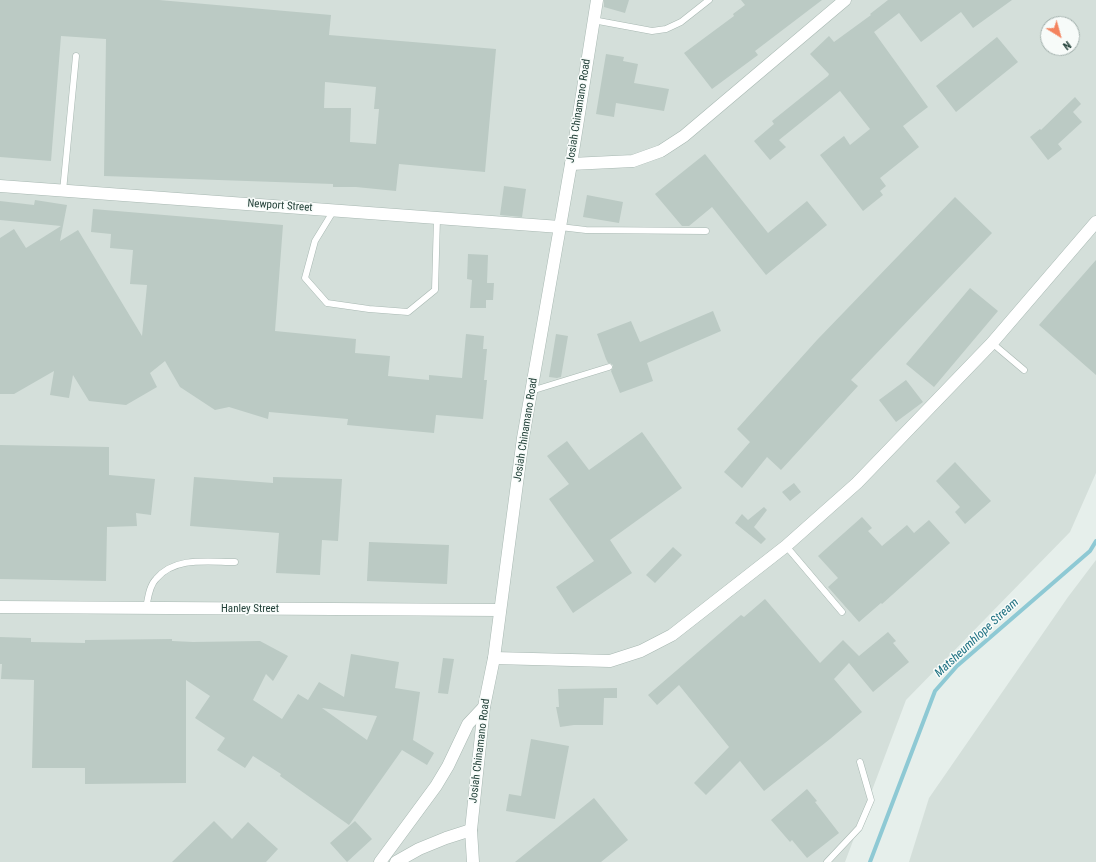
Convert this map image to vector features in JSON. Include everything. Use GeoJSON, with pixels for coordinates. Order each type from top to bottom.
{"type":"FeatureCollection","features":[{"type":"Feature","properties":{"kind":"street","name":"Josiah Chinamano Road"},"geometry":{"type":"LineString","coordinates":[[473,862],[471,830],[484,707],[494,658],[523,438],[571,164],[597,0]]}},
{"type":"Feature","properties":{"kind":"street"},"geometry":{"type":"LineString","coordinates":[[571,164],[633,161],[661,151],[684,136],[845,0]]}},
{"type":"Feature","properties":{"kind":"street","name":"Newport Street"},"geometry":{"type":"LineString","coordinates":[[0,186],[560,227]]}},
{"type":"Feature","properties":{"kind":"street"},"geometry":{"type":"LineString","coordinates":[[494,658],[610,661],[641,651],[672,635],[786,546],[857,483],[992,343],[1096,222]]}},
{"type":"Feature","properties":{"kind":"street","name":"Hanley Street"},"geometry":{"type":"LineString","coordinates":[[0,607],[500,610]]}},
{"type":"Feature","properties":{"kind":"street"},"geometry":{"type":"LineString","coordinates":[[380,862],[436,786],[448,766],[468,724],[484,707]]}},
{"type":"Feature","properties":{"kind":"street"},"geometry":{"type":"LineString","coordinates":[[400,861],[419,849],[471,830]]}},
{"type":"Feature","properties":{"kind":"lane"},"geometry":{"type":"LineString","coordinates":[[594,20],[652,32],[666,29],[681,22],[709,0]]}},
{"type":"Feature","properties":{"kind":"lane"},"geometry":{"type":"LineString","coordinates":[[63,191],[76,56]]}},
{"type":"Feature","properties":{"kind":"lane"},"geometry":{"type":"LineString","coordinates":[[334,210],[315,240],[305,278],[327,303],[369,309],[408,312],[435,290],[437,218]]}},
{"type":"Feature","properties":{"kind":"lane"},"geometry":{"type":"LineString","coordinates":[[560,227],[586,230],[706,232]]}},
{"type":"Feature","properties":{"kind":"lane"},"geometry":{"type":"LineString","coordinates":[[992,343],[1024,370]]}},
{"type":"Feature","properties":{"kind":"lane"},"geometry":{"type":"LineString","coordinates":[[531,391],[610,367]]}},
{"type":"Feature","properties":{"kind":"lane"},"geometry":{"type":"LineString","coordinates":[[786,546],[842,612]]}},
{"type":"Feature","properties":{"kind":"lane"},"geometry":{"type":"LineString","coordinates":[[146,608],[150,591],[155,579],[171,567],[193,562],[235,562]]}},
{"type":"Feature","properties":{"kind":"lane"},"geometry":{"type":"LineString","coordinates":[[827,862],[859,828],[871,800],[860,762]]}},
{"type":"Feature","properties":{"kind":"shaded area"},"geometry":{"type":"Polygon","coordinates":[[[0,0],[1096,0],[1096,473],[1070,532],[906,700],[845,862],[0,862],[0,0]]]}},
{"type":"Feature","properties":{"kind":"shaded area"},"geometry":{"type":"Polygon","coordinates":[[[1096,560],[1096,862],[909,862],[929,798],[1068,597],[1096,560]]]}},
{"type":"Feature","properties":{"kind":"building"},"geometry":{"type":"Polygon","coordinates":[[[0,0],[159,0],[331,15],[329,35],[496,49],[485,172],[399,164],[396,191],[356,187],[333,187],[333,184],[104,176],[106,39],[61,36],[51,161],[0,157],[0,0]],[[325,82],[324,108],[351,108],[350,142],[376,144],[379,109],[374,109],[376,87],[325,82]]]}},
{"type":"Feature","properties":{"kind":"building"},"geometry":{"type":"Polygon","coordinates":[[[604,0],[629,0],[625,13],[604,7],[604,0]]]}},
{"type":"Feature","properties":{"kind":"building"},"geometry":{"type":"Polygon","coordinates":[[[741,0],[822,0],[755,51],[758,55],[712,89],[684,53],[734,16],[733,14],[745,5],[741,0]]]}},
{"type":"Feature","properties":{"kind":"building"},"geometry":{"type":"Polygon","coordinates":[[[888,0],[1012,0],[973,28],[961,12],[921,42],[899,13],[874,32],[928,107],[903,126],[919,147],[880,178],[886,186],[880,191],[883,195],[863,211],[820,155],[844,136],[850,145],[870,129],[840,91],[779,140],[786,147],[770,160],[754,141],[774,124],[772,121],[828,76],[829,74],[810,54],[829,36],[834,42],[871,15],[870,14],[888,0]]]}},
{"type":"Feature","properties":{"kind":"building"},"geometry":{"type":"Polygon","coordinates":[[[997,37],[1018,62],[956,112],[936,86],[997,37]]]}},
{"type":"Feature","properties":{"kind":"building"},"geometry":{"type":"Polygon","coordinates":[[[606,54],[624,57],[623,61],[638,64],[634,83],[669,89],[664,111],[616,103],[614,117],[596,114],[606,54]]]}},
{"type":"Feature","properties":{"kind":"building"},"geometry":{"type":"Polygon","coordinates":[[[1075,97],[1081,104],[1073,112],[1082,122],[1058,144],[1062,149],[1048,160],[1030,137],[1040,129],[1041,130],[1075,97]]]}},
{"type":"Feature","properties":{"kind":"building"},"geometry":{"type":"Polygon","coordinates":[[[705,154],[768,233],[807,201],[827,225],[766,275],[712,207],[689,226],[682,226],[655,194],[705,154]]]}},
{"type":"Feature","properties":{"kind":"building"},"geometry":{"type":"Polygon","coordinates":[[[504,186],[526,189],[522,217],[500,215],[504,186]]]}},
{"type":"Feature","properties":{"kind":"building"},"geometry":{"type":"Polygon","coordinates":[[[587,195],[623,202],[619,223],[583,217],[587,195]]]}},
{"type":"Feature","properties":{"kind":"building"},"geometry":{"type":"Polygon","coordinates":[[[955,197],[992,233],[851,380],[858,386],[781,470],[767,457],[742,488],[724,472],[750,442],[737,429],[817,340],[955,197]]]}},
{"type":"Feature","properties":{"kind":"building"},"geometry":{"type":"Polygon","coordinates":[[[35,200],[67,205],[60,241],[78,230],[142,336],[147,285],[130,284],[133,250],[110,248],[111,234],[91,232],[93,209],[283,225],[275,331],[356,339],[355,353],[390,356],[388,376],[429,380],[429,375],[462,378],[466,334],[484,336],[483,349],[487,349],[484,380],[487,380],[483,419],[436,415],[434,433],[347,425],[348,419],[269,412],[268,419],[229,407],[215,410],[180,387],[165,361],[150,373],[157,387],[126,405],[89,401],[73,375],[69,398],[50,395],[54,371],[14,394],[0,394],[0,238],[14,229],[26,248],[61,226],[0,220],[0,201],[34,205],[35,200]]]}},
{"type":"Feature","properties":{"kind":"building"},"geometry":{"type":"Polygon","coordinates":[[[468,254],[488,255],[487,283],[494,283],[493,300],[486,300],[486,308],[470,308],[472,280],[467,279],[468,254]]]}},
{"type":"Feature","properties":{"kind":"building"},"geometry":{"type":"Polygon","coordinates":[[[1096,260],[1096,375],[1039,325],[1096,260]]]}},
{"type":"Feature","properties":{"kind":"building"},"geometry":{"type":"Polygon","coordinates":[[[970,288],[998,311],[934,387],[906,364],[970,288]]]}},
{"type":"Feature","properties":{"kind":"building"},"geometry":{"type":"Polygon","coordinates":[[[713,311],[721,331],[647,363],[653,381],[620,393],[611,371],[613,365],[608,363],[597,334],[631,321],[640,342],[713,311]]]}},
{"type":"Feature","properties":{"kind":"building"},"geometry":{"type":"Polygon","coordinates":[[[556,334],[568,336],[561,377],[557,378],[549,377],[556,334]]]}},
{"type":"Feature","properties":{"kind":"building"},"geometry":{"type":"Polygon","coordinates":[[[906,380],[923,402],[896,422],[879,400],[906,380]]]}},
{"type":"Feature","properties":{"kind":"building"},"geometry":{"type":"Polygon","coordinates":[[[642,432],[682,488],[610,540],[632,573],[573,613],[556,587],[594,561],[549,499],[569,484],[547,456],[567,441],[589,470],[642,432]]]}},
{"type":"Feature","properties":{"kind":"building"},"geometry":{"type":"Polygon","coordinates":[[[0,445],[109,447],[109,475],[155,479],[151,515],[136,513],[137,526],[107,527],[106,581],[0,579],[0,445]]]}},
{"type":"Feature","properties":{"kind":"building"},"geometry":{"type":"Polygon","coordinates":[[[955,462],[991,501],[965,524],[955,512],[960,507],[936,481],[955,462]]]}},
{"type":"Feature","properties":{"kind":"building"},"geometry":{"type":"Polygon","coordinates":[[[194,477],[273,483],[273,477],[342,479],[338,541],[322,540],[320,575],[276,573],[279,533],[190,526],[194,477]]]}},
{"type":"Feature","properties":{"kind":"building"},"geometry":{"type":"Polygon","coordinates":[[[794,483],[801,492],[790,501],[782,492],[794,483]]]}},
{"type":"Feature","properties":{"kind":"building"},"geometry":{"type":"Polygon","coordinates":[[[764,507],[767,510],[754,527],[766,539],[761,544],[735,523],[742,514],[748,520],[764,507]]]}},
{"type":"Feature","properties":{"kind":"building"},"geometry":{"type":"Polygon","coordinates":[[[862,517],[872,528],[868,531],[882,546],[907,525],[914,533],[929,520],[950,543],[882,604],[881,603],[859,622],[828,587],[838,578],[818,556],[862,517]]]}},
{"type":"Feature","properties":{"kind":"building"},"geometry":{"type":"Polygon","coordinates":[[[369,542],[449,545],[447,584],[367,581],[369,542]]]}},
{"type":"Feature","properties":{"kind":"building"},"geometry":{"type":"Polygon","coordinates":[[[673,547],[682,555],[655,583],[646,575],[673,547]]]}},
{"type":"Feature","properties":{"kind":"building"},"geometry":{"type":"Polygon","coordinates":[[[765,599],[820,663],[843,640],[859,656],[888,632],[896,641],[893,643],[909,662],[873,692],[849,663],[834,679],[862,712],[764,791],[740,761],[706,795],[694,783],[729,747],[679,685],[657,705],[648,695],[741,615],[744,617],[765,599]]]}},
{"type":"Feature","properties":{"kind":"building"},"geometry":{"type":"Polygon","coordinates":[[[0,637],[31,638],[31,642],[85,643],[85,640],[172,639],[172,641],[193,642],[260,641],[288,656],[273,681],[266,674],[253,700],[282,719],[298,694],[308,700],[319,682],[344,697],[351,654],[399,662],[395,688],[420,692],[413,740],[434,753],[427,765],[402,750],[349,825],[280,776],[281,774],[253,756],[245,768],[217,750],[225,738],[195,718],[210,696],[186,680],[186,783],[85,784],[85,768],[32,768],[34,680],[1,679],[2,664],[0,664],[0,637]],[[322,708],[367,740],[377,716],[322,708]]]}},
{"type":"Feature","properties":{"kind":"building"},"geometry":{"type":"Polygon","coordinates":[[[443,658],[454,659],[448,694],[438,693],[443,658]]]}},
{"type":"Feature","properties":{"kind":"building"},"geometry":{"type":"Polygon","coordinates":[[[617,688],[617,698],[604,698],[603,725],[574,725],[560,727],[556,707],[559,707],[558,689],[617,688]]]}},
{"type":"Feature","properties":{"kind":"building"},"geometry":{"type":"Polygon","coordinates":[[[531,739],[569,746],[555,819],[506,811],[509,794],[521,796],[531,739]]]}},
{"type":"Feature","properties":{"kind":"building"},"geometry":{"type":"Polygon","coordinates":[[[807,789],[839,833],[807,858],[792,840],[790,842],[771,820],[807,789]]]}},
{"type":"Feature","properties":{"kind":"building"},"geometry":{"type":"Polygon","coordinates":[[[594,798],[628,840],[601,862],[515,862],[594,798]]]}},
{"type":"Feature","properties":{"kind":"building"},"geometry":{"type":"Polygon","coordinates":[[[214,821],[232,839],[248,822],[278,849],[266,862],[172,862],[214,821]]]}},
{"type":"Feature","properties":{"kind":"building"},"geometry":{"type":"Polygon","coordinates":[[[355,821],[372,839],[347,862],[330,843],[355,821]]]}},
{"type":"Feature","properties":{"kind":"waterway","name":"Matsheumhlope Stream"},"geometry":{"type":"LineString","coordinates":[[870,862],[935,691],[957,666],[1090,551],[1096,541]]}}]}
